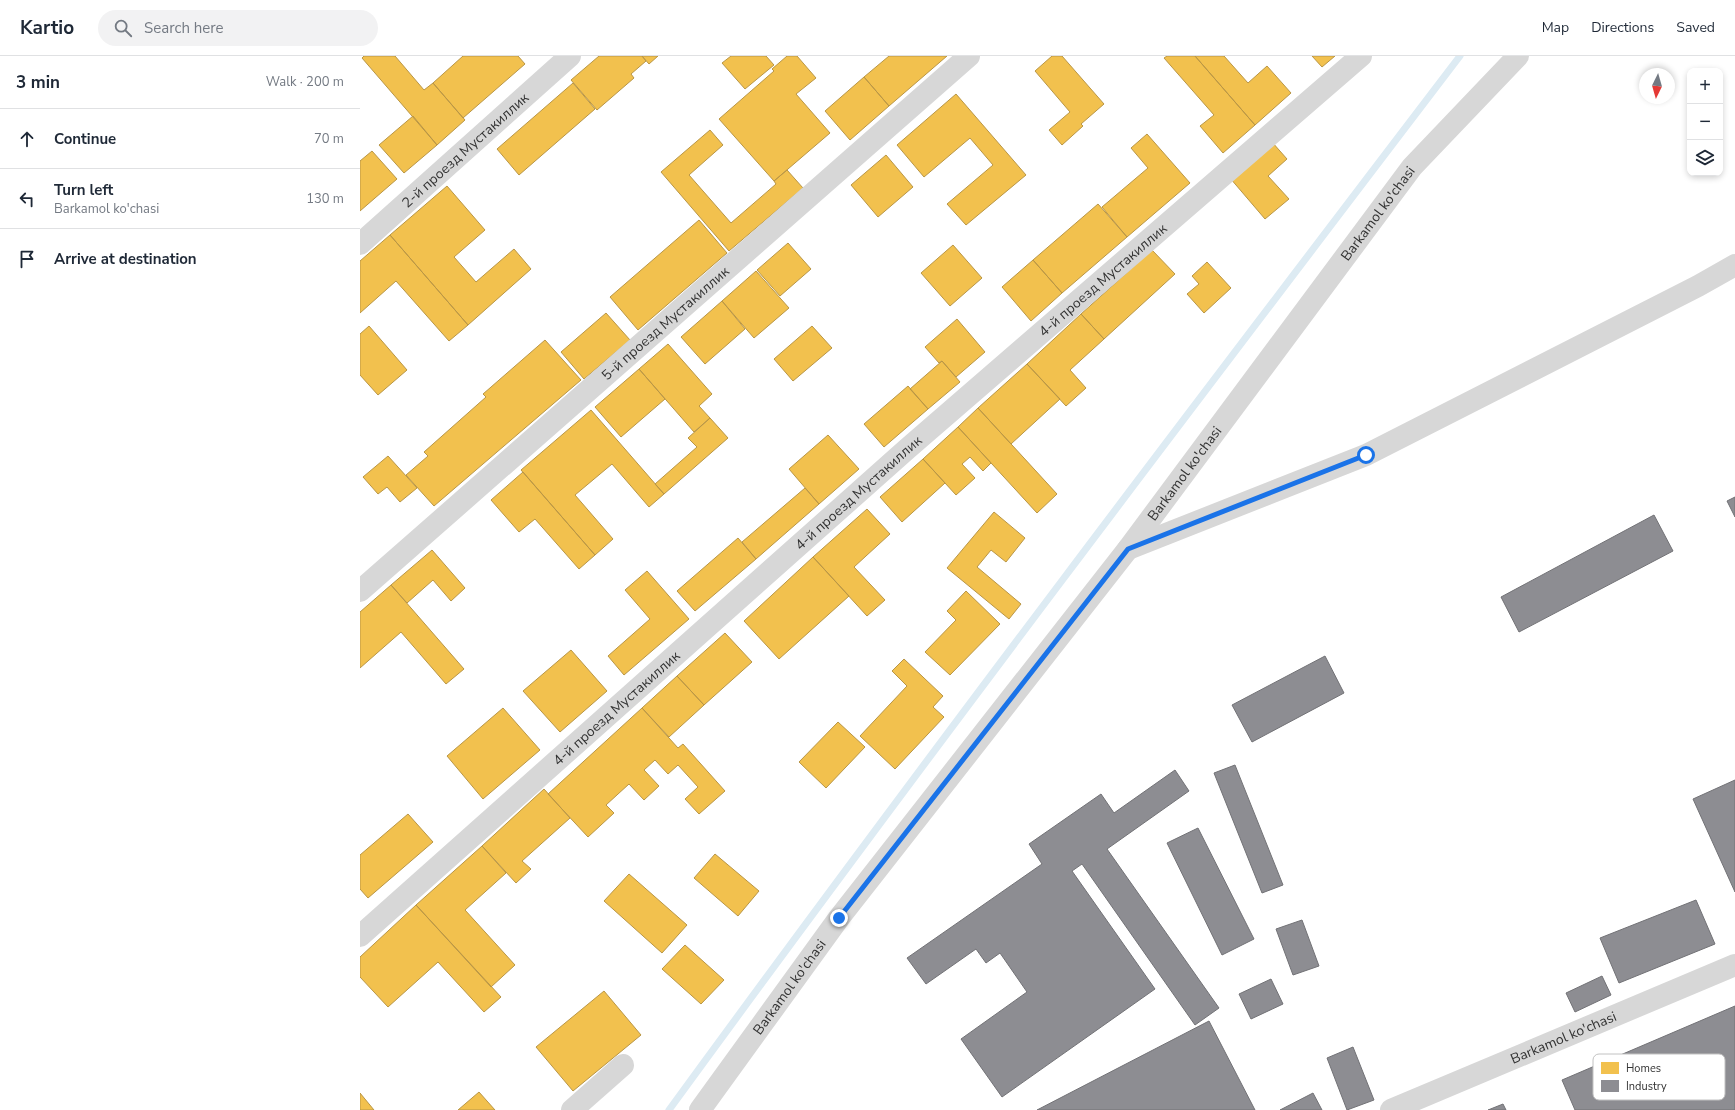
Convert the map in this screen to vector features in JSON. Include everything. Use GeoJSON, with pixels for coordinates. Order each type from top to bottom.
{"type":"FeatureCollection","features":[{"type":"Feature","properties":{"kind":"street","name":"2-й проезд Мустакиллик"},"geometry":{"type":"LineString","coordinates":[[360,244],[570,56]]}},
{"type":"Feature","properties":{"kind":"street","name":"5-й проезд Мустакиллик"},"geometry":{"type":"LineString","coordinates":[[360,590],[969,56]]}},
{"type":"Feature","properties":{"kind":"street","name":"4-й проезд Мустакиллик"},"geometry":{"type":"LineString","coordinates":[[360,936],[908,449],[1361,56]]}},
{"type":"Feature","properties":{"kind":"street","name":"Barkamol ko'chasi"},"geometry":{"type":"LineString","coordinates":[[700,1110],[839,918],[1128,549],[1412,167],[1518,56]]}},
{"type":"Feature","properties":{"kind":"street"},"geometry":{"type":"LineString","coordinates":[[1128,549],[1366,455],[1698,286],[1735,265]]}},
{"type":"Feature","properties":{"kind":"street","name":"Barkamol ko'chasi"},"geometry":{"type":"LineString","coordinates":[[1391,1110],[1735,965]]}},
{"type":"Feature","properties":{"kind":"street"},"geometry":{"type":"LineString","coordinates":[[572,1110],[623,1065]]}},
{"type":"Feature","properties":{"kind":"building: Homes"},"geometry":{"type":"Polygon","coordinates":[[[364,56],[395,56],[424,90],[433,83],[465,120],[437,145],[362,58],[364,56]]]}},
{"type":"Feature","properties":{"kind":"building: Homes"},"geometry":{"type":"Polygon","coordinates":[[[463,56],[518,56],[525,64],[463,118],[433,83],[463,56]]]}},
{"type":"Feature","properties":{"kind":"building: Homes"},"geometry":{"type":"Polygon","coordinates":[[[599,56],[642,56],[646,61],[631,74],[634,78],[597,110],[571,80],[599,56]]]}},
{"type":"Feature","properties":{"kind":"building: Homes"},"geometry":{"type":"Polygon","coordinates":[[[642,56],[658,56],[649,64],[642,56]]]}},
{"type":"Feature","properties":{"kind":"building: Homes"},"geometry":{"type":"Polygon","coordinates":[[[731,56],[766,56],[774,65],[745,89],[722,63],[731,56]]]}},
{"type":"Feature","properties":{"kind":"building: Homes"},"geometry":{"type":"Polygon","coordinates":[[[787,56],[797,56],[816,78],[796,94],[830,133],[774,181],[719,119],[774,71],[772,69],[787,56]]]}},
{"type":"Feature","properties":{"kind":"building: Homes"},"geometry":{"type":"Polygon","coordinates":[[[889,56],[947,56],[889,106],[864,77],[889,56]]]}},
{"type":"Feature","properties":{"kind":"building: Homes"},"geometry":{"type":"Polygon","coordinates":[[[1052,56],[1062,56],[1104,104],[1081,124],[1083,126],[1062,145],[1049,130],[1070,112],[1035,71],[1052,56]]]}},
{"type":"Feature","properties":{"kind":"building: Homes"},"geometry":{"type":"Polygon","coordinates":[[[1167,56],[1195,56],[1255,125],[1223,153],[1200,126],[1214,115],[1164,58],[1167,56]]]}},
{"type":"Feature","properties":{"kind":"building: Homes"},"geometry":{"type":"Polygon","coordinates":[[[1195,56],[1224,56],[1248,83],[1267,66],[1291,93],[1255,125],[1195,56]]]}},
{"type":"Feature","properties":{"kind":"building: Homes"},"geometry":{"type":"Polygon","coordinates":[[[1312,56],[1335,56],[1322,67],[1312,56]]]}},
{"type":"Feature","properties":{"kind":"building: Homes"},"geometry":{"type":"Polygon","coordinates":[[[864,77],[889,106],[850,140],[825,111],[864,77]]]}},
{"type":"Feature","properties":{"kind":"building: Homes"},"geometry":{"type":"Polygon","coordinates":[[[573,83],[595,109],[519,175],[497,149],[573,83]]]}},
{"type":"Feature","properties":{"kind":"building: Homes"},"geometry":{"type":"Polygon","coordinates":[[[956,94],[1026,175],[966,225],[947,204],[993,165],[970,138],[924,177],[897,145],[956,94]]]}},
{"type":"Feature","properties":{"kind":"building: Homes"},"geometry":{"type":"Polygon","coordinates":[[[413,116],[437,145],[404,173],[379,145],[413,116]]]}},
{"type":"Feature","properties":{"kind":"building: Homes"},"geometry":{"type":"Polygon","coordinates":[[[710,130],[723,145],[689,175],[731,223],[776,184],[774,181],[787,170],[803,188],[729,251],[661,172],[710,130]]]}},
{"type":"Feature","properties":{"kind":"building: Homes"},"geometry":{"type":"Polygon","coordinates":[[[1147,134],[1190,183],[1127,237],[1102,207],[1148,168],[1131,148],[1147,134]]]}},
{"type":"Feature","properties":{"kind":"building: Homes"},"geometry":{"type":"Polygon","coordinates":[[[1272,142],[1287,159],[1268,176],[1289,199],[1265,219],[1230,178],[1272,142]]]}},
{"type":"Feature","properties":{"kind":"building: Homes"},"geometry":{"type":"Polygon","coordinates":[[[372,151],[397,179],[360,211],[360,161],[372,151]]]}},
{"type":"Feature","properties":{"kind":"building: Homes"},"geometry":{"type":"Polygon","coordinates":[[[886,155],[913,187],[878,217],[851,185],[886,155]]]}},
{"type":"Feature","properties":{"kind":"building: Homes"},"geometry":{"type":"Polygon","coordinates":[[[447,186],[485,230],[454,257],[476,282],[514,249],[531,269],[468,325],[390,235],[447,186]]]}},
{"type":"Feature","properties":{"kind":"building: Homes"},"geometry":{"type":"Polygon","coordinates":[[[1098,204],[1127,237],[1062,293],[1033,260],[1098,204]]]}},
{"type":"Feature","properties":{"kind":"building: Homes"},"geometry":{"type":"Polygon","coordinates":[[[699,220],[727,253],[638,330],[610,297],[699,220]]]}},
{"type":"Feature","properties":{"kind":"building: Homes"},"geometry":{"type":"Polygon","coordinates":[[[390,235],[468,325],[449,341],[396,281],[360,313],[360,261],[390,235]]]}},
{"type":"Feature","properties":{"kind":"building: Homes"},"geometry":{"type":"Polygon","coordinates":[[[788,243],[811,269],[780,296],[757,270],[788,243]]]}},
{"type":"Feature","properties":{"kind":"building: Homes"},"geometry":{"type":"Polygon","coordinates":[[[953,245],[982,278],[950,306],[921,273],[953,245]]]}},
{"type":"Feature","properties":{"kind":"building: Homes"},"geometry":{"type":"Polygon","coordinates":[[[1152,250],[1175,274],[1104,339],[1081,314],[1152,250]]]}},
{"type":"Feature","properties":{"kind":"building: Homes"},"geometry":{"type":"Polygon","coordinates":[[[1033,260],[1062,293],[1031,321],[1002,287],[1033,260]]]}},
{"type":"Feature","properties":{"kind":"building: Homes"},"geometry":{"type":"Polygon","coordinates":[[[1207,262],[1231,288],[1204,313],[1187,294],[1199,284],[1192,276],[1207,262]]]}},
{"type":"Feature","properties":{"kind":"building: Homes"},"geometry":{"type":"Polygon","coordinates":[[[756,271],[789,308],[754,338],[722,301],[756,271]]]}},
{"type":"Feature","properties":{"kind":"building: Homes"},"geometry":{"type":"Polygon","coordinates":[[[722,301],[745,329],[705,364],[681,337],[722,301]]]}},
{"type":"Feature","properties":{"kind":"building: Homes"},"geometry":{"type":"Polygon","coordinates":[[[606,313],[630,340],[584,379],[561,352],[606,313]]]}},
{"type":"Feature","properties":{"kind":"building: Homes"},"geometry":{"type":"Polygon","coordinates":[[[1081,314],[1104,339],[1070,370],[1086,388],[1066,406],[1027,364],[1081,314]]]}},
{"type":"Feature","properties":{"kind":"building: Homes"},"geometry":{"type":"Polygon","coordinates":[[[957,319],[985,352],[956,377],[942,361],[939,363],[925,347],[957,319]]]}},
{"type":"Feature","properties":{"kind":"building: Homes"},"geometry":{"type":"Polygon","coordinates":[[[369,326],[407,370],[378,395],[360,375],[360,334],[369,326]]]}},
{"type":"Feature","properties":{"kind":"building: Homes"},"geometry":{"type":"Polygon","coordinates":[[[812,326],[832,348],[793,381],[774,359],[812,326]]]}},
{"type":"Feature","properties":{"kind":"building: Homes"},"geometry":{"type":"Polygon","coordinates":[[[545,340],[581,380],[434,506],[406,475],[428,456],[424,452],[486,397],[483,394],[545,340]]]}},
{"type":"Feature","properties":{"kind":"building: Homes"},"geometry":{"type":"Polygon","coordinates":[[[668,344],[712,394],[699,406],[710,418],[694,432],[639,369],[668,344]]]}},
{"type":"Feature","properties":{"kind":"building: Homes"},"geometry":{"type":"Polygon","coordinates":[[[942,361],[960,382],[928,409],[910,389],[942,361]]]}},
{"type":"Feature","properties":{"kind":"building: Homes"},"geometry":{"type":"Polygon","coordinates":[[[1027,364],[1060,399],[1011,444],[978,408],[1027,364]]]}},
{"type":"Feature","properties":{"kind":"building: Homes"},"geometry":{"type":"Polygon","coordinates":[[[639,369],[665,399],[621,437],[595,407],[639,369]]]}},
{"type":"Feature","properties":{"kind":"building: Homes"},"geometry":{"type":"Polygon","coordinates":[[[908,386],[928,409],[884,447],[864,424],[908,386]]]}},
{"type":"Feature","properties":{"kind":"building: Homes"},"geometry":{"type":"Polygon","coordinates":[[[978,408],[1057,494],[1037,513],[958,427],[978,408]]]}},
{"type":"Feature","properties":{"kind":"building: Homes"},"geometry":{"type":"Polygon","coordinates":[[[591,410],[664,494],[649,507],[612,464],[575,495],[613,539],[595,555],[521,470],[591,410]]]}},
{"type":"Feature","properties":{"kind":"building: Homes"},"geometry":{"type":"Polygon","coordinates":[[[710,418],[728,438],[664,494],[655,484],[697,447],[688,438],[710,418]]]}},
{"type":"Feature","properties":{"kind":"building: Homes"},"geometry":{"type":"Polygon","coordinates":[[[958,427],[991,463],[983,471],[970,457],[962,464],[975,478],[956,495],[923,459],[958,427]]]}},
{"type":"Feature","properties":{"kind":"building: Homes"},"geometry":{"type":"Polygon","coordinates":[[[828,435],[859,469],[819,504],[789,469],[828,435]]]}},
{"type":"Feature","properties":{"kind":"building: Homes"},"geometry":{"type":"Polygon","coordinates":[[[388,456],[417,488],[400,502],[387,487],[378,494],[363,477],[388,456]]]}},
{"type":"Feature","properties":{"kind":"building: Homes"},"geometry":{"type":"Polygon","coordinates":[[[923,459],[945,483],[902,522],[880,497],[923,459]]]}},
{"type":"Feature","properties":{"kind":"building: Homes"},"geometry":{"type":"Polygon","coordinates":[[[523,472],[595,555],[579,569],[535,519],[519,532],[491,500],[523,472]]]}},
{"type":"Feature","properties":{"kind":"building: Homes"},"geometry":{"type":"Polygon","coordinates":[[[805,488],[819,504],[756,559],[742,542],[805,488]]]}},
{"type":"Feature","properties":{"kind":"building: Homes"},"geometry":{"type":"Polygon","coordinates":[[[867,509],[890,534],[854,567],[885,600],[867,616],[813,557],[867,509]]]}},
{"type":"Feature","properties":{"kind":"building: Homes"},"geometry":{"type":"Polygon","coordinates":[[[994,512],[1025,538],[1006,562],[991,550],[977,567],[1021,604],[1009,619],[947,568],[994,512]]]}},
{"type":"Feature","properties":{"kind":"building: Homes"},"geometry":{"type":"Polygon","coordinates":[[[738,538],[756,559],[695,611],[677,591],[738,538]]]}},
{"type":"Feature","properties":{"kind":"building: Homes"},"geometry":{"type":"Polygon","coordinates":[[[432,550],[465,588],[451,601],[433,580],[407,603],[391,585],[432,550]]]}},
{"type":"Feature","properties":{"kind":"building: Homes"},"geometry":{"type":"Polygon","coordinates":[[[813,557],[849,596],[779,659],[744,621],[813,557]]]}},
{"type":"Feature","properties":{"kind":"building: Homes"},"geometry":{"type":"Polygon","coordinates":[[[647,571],[689,619],[624,675],[608,656],[650,619],[625,590],[647,571]]]}},
{"type":"Feature","properties":{"kind":"building: Homes"},"geometry":{"type":"Polygon","coordinates":[[[391,585],[464,669],[446,684],[401,632],[360,668],[360,612],[391,585]]]}},
{"type":"Feature","properties":{"kind":"building: Homes"},"geometry":{"type":"Polygon","coordinates":[[[966,591],[1000,624],[950,675],[925,652],[956,620],[947,611],[966,591]]]}},
{"type":"Feature","properties":{"kind":"building: Homes"},"geometry":{"type":"Polygon","coordinates":[[[725,633],[752,662],[704,705],[677,676],[725,633]]]}},
{"type":"Feature","properties":{"kind":"building: Homes"},"geometry":{"type":"Polygon","coordinates":[[[571,650],[607,691],[560,732],[523,691],[571,650]]]}},
{"type":"Feature","properties":{"kind":"building: Homes"},"geometry":{"type":"Polygon","coordinates":[[[904,659],[943,696],[933,707],[944,717],[895,769],[860,736],[907,686],[892,671],[904,659]]]}},
{"type":"Feature","properties":{"kind":"building: Homes"},"geometry":{"type":"Polygon","coordinates":[[[677,676],[704,705],[669,737],[642,708],[677,676]]]}},
{"type":"Feature","properties":{"kind":"building: Homes"},"geometry":{"type":"Polygon","coordinates":[[[503,708],[540,750],[483,799],[447,756],[503,708]]]}},
{"type":"Feature","properties":{"kind":"building: Homes"},"geometry":{"type":"Polygon","coordinates":[[[642,708],[678,748],[683,744],[725,791],[699,814],[685,799],[698,787],[678,765],[668,774],[655,760],[644,770],[659,786],[644,800],[629,784],[606,805],[614,813],[588,837],[548,794],[642,708]]]}},
{"type":"Feature","properties":{"kind":"building: Homes"},"geometry":{"type":"Polygon","coordinates":[[[838,722],[865,747],[826,788],[799,762],[838,722]]]}},
{"type":"Feature","properties":{"kind":"building: Homes"},"geometry":{"type":"Polygon","coordinates":[[[544,789],[570,818],[522,861],[531,869],[516,883],[482,846],[544,789]]]}},
{"type":"Feature","properties":{"kind":"building: Homes"},"geometry":{"type":"Polygon","coordinates":[[[408,814],[433,842],[368,898],[360,889],[360,855],[408,814]]]}},
{"type":"Feature","properties":{"kind":"building: Homes"},"geometry":{"type":"Polygon","coordinates":[[[482,846],[506,873],[465,910],[515,965],[491,987],[416,905],[482,846]]]}},
{"type":"Feature","properties":{"kind":"building: Homes"},"geometry":{"type":"Polygon","coordinates":[[[715,854],[759,891],[738,916],[694,878],[715,854]]]}},
{"type":"Feature","properties":{"kind":"building: Homes"},"geometry":{"type":"Polygon","coordinates":[[[629,874],[687,925],[662,953],[604,901],[629,874]]]}},
{"type":"Feature","properties":{"kind":"building: Homes"},"geometry":{"type":"Polygon","coordinates":[[[416,905],[501,997],[484,1012],[438,962],[388,1007],[360,977],[360,957],[416,905]]]}},
{"type":"Feature","properties":{"kind":"building: Homes"},"geometry":{"type":"Polygon","coordinates":[[[685,945],[724,980],[701,1004],[662,969],[685,945]]]}},
{"type":"Feature","properties":{"kind":"building: Homes"},"geometry":{"type":"Polygon","coordinates":[[[604,991],[641,1035],[573,1091],[536,1047],[604,991]]]}},
{"type":"Feature","properties":{"kind":"building: Homes"},"geometry":{"type":"Polygon","coordinates":[[[479,1092],[495,1110],[458,1110],[479,1092]]]}},
{"type":"Feature","properties":{"kind":"building: Homes"},"geometry":{"type":"Polygon","coordinates":[[[360,1093],[374,1110],[360,1110],[360,1093]]]}},
{"type":"Feature","properties":{"kind":"building: Industry"},"geometry":{"type":"Polygon","coordinates":[[[1735,497],[1735,517],[1727,501],[1735,497]]]}},
{"type":"Feature","properties":{"kind":"building: Industry"},"geometry":{"type":"Polygon","coordinates":[[[1654,515],[1673,551],[1519,632],[1501,597],[1654,515]]]}},
{"type":"Feature","properties":{"kind":"building: Industry"},"geometry":{"type":"Polygon","coordinates":[[[1325,656],[1344,693],[1252,742],[1232,705],[1325,656]]]}},
{"type":"Feature","properties":{"kind":"building: Industry"},"geometry":{"type":"Polygon","coordinates":[[[1235,765],[1283,885],[1262,893],[1214,773],[1235,765]]]}},
{"type":"Feature","properties":{"kind":"building: Industry"},"geometry":{"type":"Polygon","coordinates":[[[1175,770],[1189,791],[1107,849],[1219,1008],[1195,1025],[1082,864],[1072,871],[1155,989],[1002,1097],[961,1039],[1027,992],[1000,953],[986,963],[976,949],[926,984],[907,958],[1042,864],[1029,844],[1101,794],[1114,813],[1175,770]]]}},
{"type":"Feature","properties":{"kind":"building: Industry"},"geometry":{"type":"Polygon","coordinates":[[[1735,780],[1735,892],[1693,799],[1735,780]]]}},
{"type":"Feature","properties":{"kind":"building: Industry"},"geometry":{"type":"Polygon","coordinates":[[[1198,828],[1254,939],[1222,955],[1167,843],[1198,828]]]}},
{"type":"Feature","properties":{"kind":"building: Industry"},"geometry":{"type":"Polygon","coordinates":[[[1696,900],[1715,944],[1619,983],[1600,938],[1696,900]]]}},
{"type":"Feature","properties":{"kind":"building: Industry"},"geometry":{"type":"Polygon","coordinates":[[[1302,920],[1319,966],[1293,975],[1276,929],[1302,920]]]}},
{"type":"Feature","properties":{"kind":"building: Industry"},"geometry":{"type":"Polygon","coordinates":[[[1602,976],[1611,995],[1575,1012],[1566,993],[1602,976]]]}},
{"type":"Feature","properties":{"kind":"building: Industry"},"geometry":{"type":"Polygon","coordinates":[[[1271,979],[1283,1004],[1251,1019],[1239,994],[1271,979]]]}},
{"type":"Feature","properties":{"kind":"building: Industry"},"geometry":{"type":"Polygon","coordinates":[[[1735,1006],[1735,1110],[1575,1110],[1562,1080],[1593,1067],[1593,1100],[1725,1100],[1725,1054],[1623,1054],[1735,1006]]]}},
{"type":"Feature","properties":{"kind":"building: Industry"},"geometry":{"type":"Polygon","coordinates":[[[1209,1021],[1255,1110],[1037,1110],[1209,1021]]]}},
{"type":"Feature","properties":{"kind":"building: Industry"},"geometry":{"type":"Polygon","coordinates":[[[1353,1047],[1374,1100],[1347,1110],[1327,1058],[1353,1047]]]}},
{"type":"Feature","properties":{"kind":"building: Industry"},"geometry":{"type":"Polygon","coordinates":[[[1313,1093],[1322,1110],[1280,1110],[1313,1093]]]}},
{"type":"Feature","properties":{"kind":"building: Industry"},"geometry":{"type":"Polygon","coordinates":[[[1503,1104],[1506,1110],[1488,1110],[1503,1104]]]}},
{"type":"Feature","properties":{"kind":"waterway"},"geometry":{"type":"LineString","coordinates":[[669,1110],[864,845],[1161,449],[1460,56]]}},
{"type":"Feature","properties":{"kind":"route"},"geometry":{"type":"LineString","coordinates":[[839,918],[1128,549],[1366,455]]}}]}
